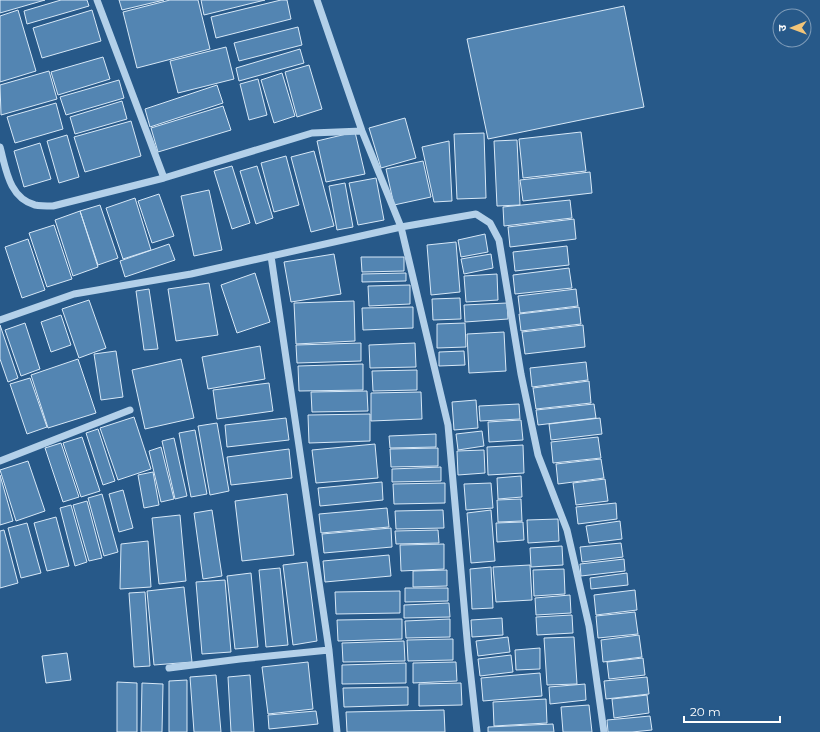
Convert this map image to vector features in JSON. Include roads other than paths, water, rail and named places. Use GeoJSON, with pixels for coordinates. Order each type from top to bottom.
{"type":"FeatureCollection","features":[{"type":"Feature","properties":{"kind":"street"},"geometry":{"type":"LineString","coordinates":[[97,0],[164,178]]}},
{"type":"Feature","properties":{"kind":"street"},"geometry":{"type":"LineString","coordinates":[[318,0],[362,131],[401,227],[448,425],[467,642],[477,732]]}},
{"type":"Feature","properties":{"kind":"street"},"geometry":{"type":"LineString","coordinates":[[0,147],[11,186],[22,200],[35,205],[53,206],[164,178],[312,133],[362,131]]}},
{"type":"Feature","properties":{"kind":"street"},"geometry":{"type":"LineString","coordinates":[[0,320],[74,294],[191,274],[401,227],[476,214],[490,223],[499,240],[521,374],[538,455],[567,530],[589,626],[604,732]]}},
{"type":"Feature","properties":{"kind":"street"},"geometry":{"type":"LineString","coordinates":[[271,256],[329,650],[337,732]]}},
{"type":"Feature","properties":{"kind":"street"},"geometry":{"type":"LineString","coordinates":[[0,461],[130,410]]}},
{"type":"Feature","properties":{"kind":"street"},"geometry":{"type":"LineString","coordinates":[[169,668],[240,658],[329,650]]}}]}
